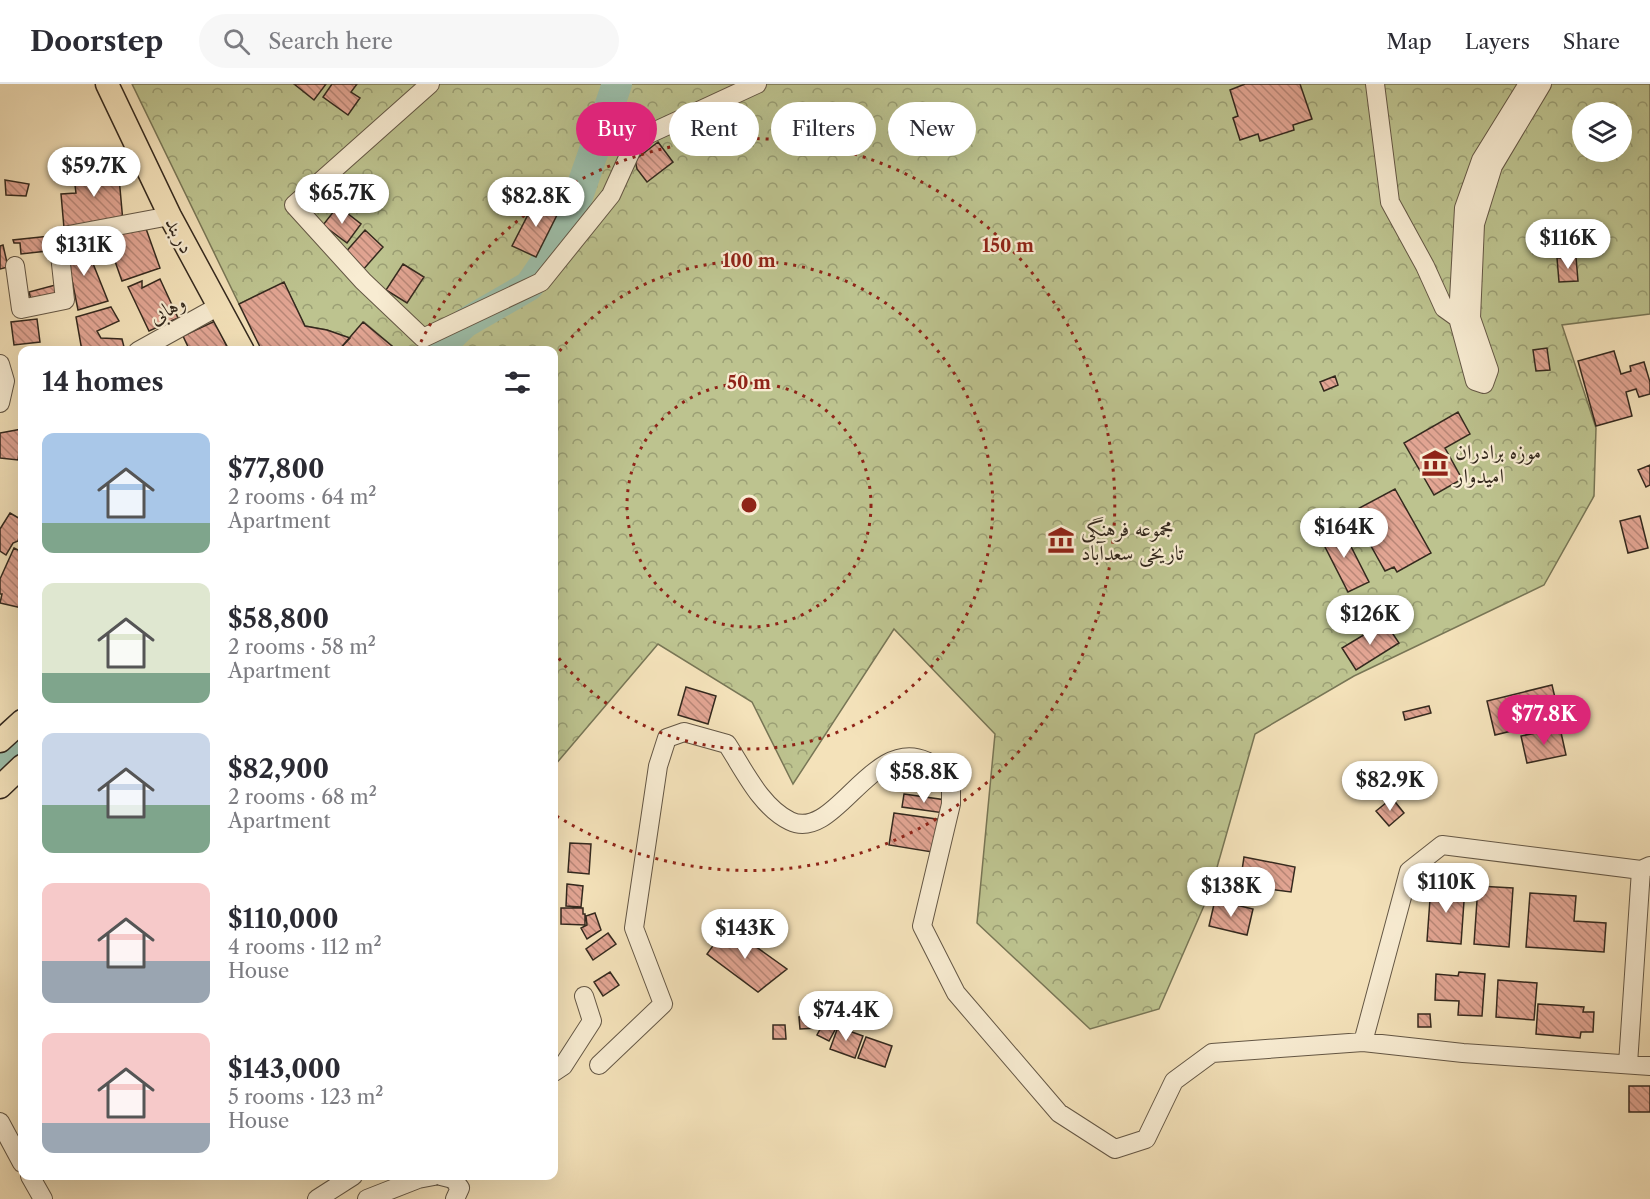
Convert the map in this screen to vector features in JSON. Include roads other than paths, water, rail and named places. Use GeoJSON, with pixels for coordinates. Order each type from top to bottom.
{"type":"FeatureCollection","features":[{"type":"Feature","properties":{"kind":"main road","name":"دربند"},"geometry":{"type":"LineString","coordinates":[[107,84],[170,216],[240,346]]}},
{"type":"Feature","properties":{"kind":"main road"},"geometry":{"type":"LineString","coordinates":[[0,741],[18,725]]}},
{"type":"Feature","properties":{"kind":"main road"},"geometry":{"type":"LineString","coordinates":[[0,787],[18,770]]}},
{"type":"Feature","properties":{"kind":"street"},"geometry":{"type":"LineString","coordinates":[[430,84],[294,205],[417,344],[541,282],[611,195],[636,140],[757,84]]}},
{"type":"Feature","properties":{"kind":"street"},"geometry":{"type":"LineString","coordinates":[[1375,84],[1390,202],[1425,266],[1444,308],[1458,318]]}},
{"type":"Feature","properties":{"kind":"street"},"geometry":{"type":"LineString","coordinates":[[1528,84],[1480,160],[1464,208],[1458,318],[1475,381],[1484,384],[1489,370],[1471,318],[1475,224],[1493,166],[1542,84]]}},
{"type":"Feature","properties":{"kind":"street"},"geometry":{"type":"LineString","coordinates":[[15,266],[21,309],[65,300],[58,237],[170,216]]}},
{"type":"Feature","properties":{"kind":"street","name":"وهابی"},"geometry":{"type":"LineString","coordinates":[[147,346],[219,306]]}},
{"type":"Feature","properties":{"kind":"street"},"geometry":{"type":"LineString","coordinates":[[0,364],[5,381],[0,403]]}},
{"type":"Feature","properties":{"kind":"street"},"geometry":{"type":"LineString","coordinates":[[599,1065],[663,1004],[634,928],[658,766],[667,738],[684,732],[727,744],[762,796],[779,814],[793,822],[808,824],[824,816],[882,765],[909,756],[929,762],[951,788],[951,804],[922,926],[956,993],[1059,1113],[1116,1149],[1146,1139],[1174,1081],[1212,1053],[1363,1042],[1463,1053],[1650,1066]]}},
{"type":"Feature","properties":{"kind":"street"},"geometry":{"type":"LineString","coordinates":[[1363,1042],[1409,871],[1442,845],[1646,868],[1628,1064]]}},
{"type":"Feature","properties":{"kind":"street"},"geometry":{"type":"LineString","coordinates":[[558,1069],[592,1021],[584,996]]}},
{"type":"Feature","properties":{"kind":"street"},"geometry":{"type":"LineString","coordinates":[[0,1122],[18,1155]]}},
{"type":"Feature","properties":{"kind":"street"},"geometry":{"type":"LineString","coordinates":[[32,1180],[43,1199]]}},
{"type":"Feature","properties":{"kind":"street"},"geometry":{"type":"LineString","coordinates":[[317,1199],[347,1180]]}},
{"type":"Feature","properties":{"kind":"street"},"geometry":{"type":"LineString","coordinates":[[367,1199],[415,1180]]}},
{"type":"Feature","properties":{"kind":"street"},"geometry":{"type":"LineString","coordinates":[[454,1180],[460,1188],[454,1199]]}},
{"type":"Feature","properties":{"kind":"waterway"},"geometry":{"type":"LineString","coordinates":[[440,346],[465,323],[529,286],[565,234],[617,84]]}},
{"type":"Feature","properties":{"kind":"waterway"},"geometry":{"type":"LineString","coordinates":[[0,766],[18,748]]}},
{"type":"Feature","properties":{"kind":"place","name":"موزه برادران امیدوار"},"geometry":{"type":"Point","coordinates":[1435,463]}},
{"type":"Feature","properties":{"kind":"place","name":"مجموعه فرهنگی تاریخی سعدآباد"},"geometry":{"type":"Point","coordinates":[1061,540]}}]}
